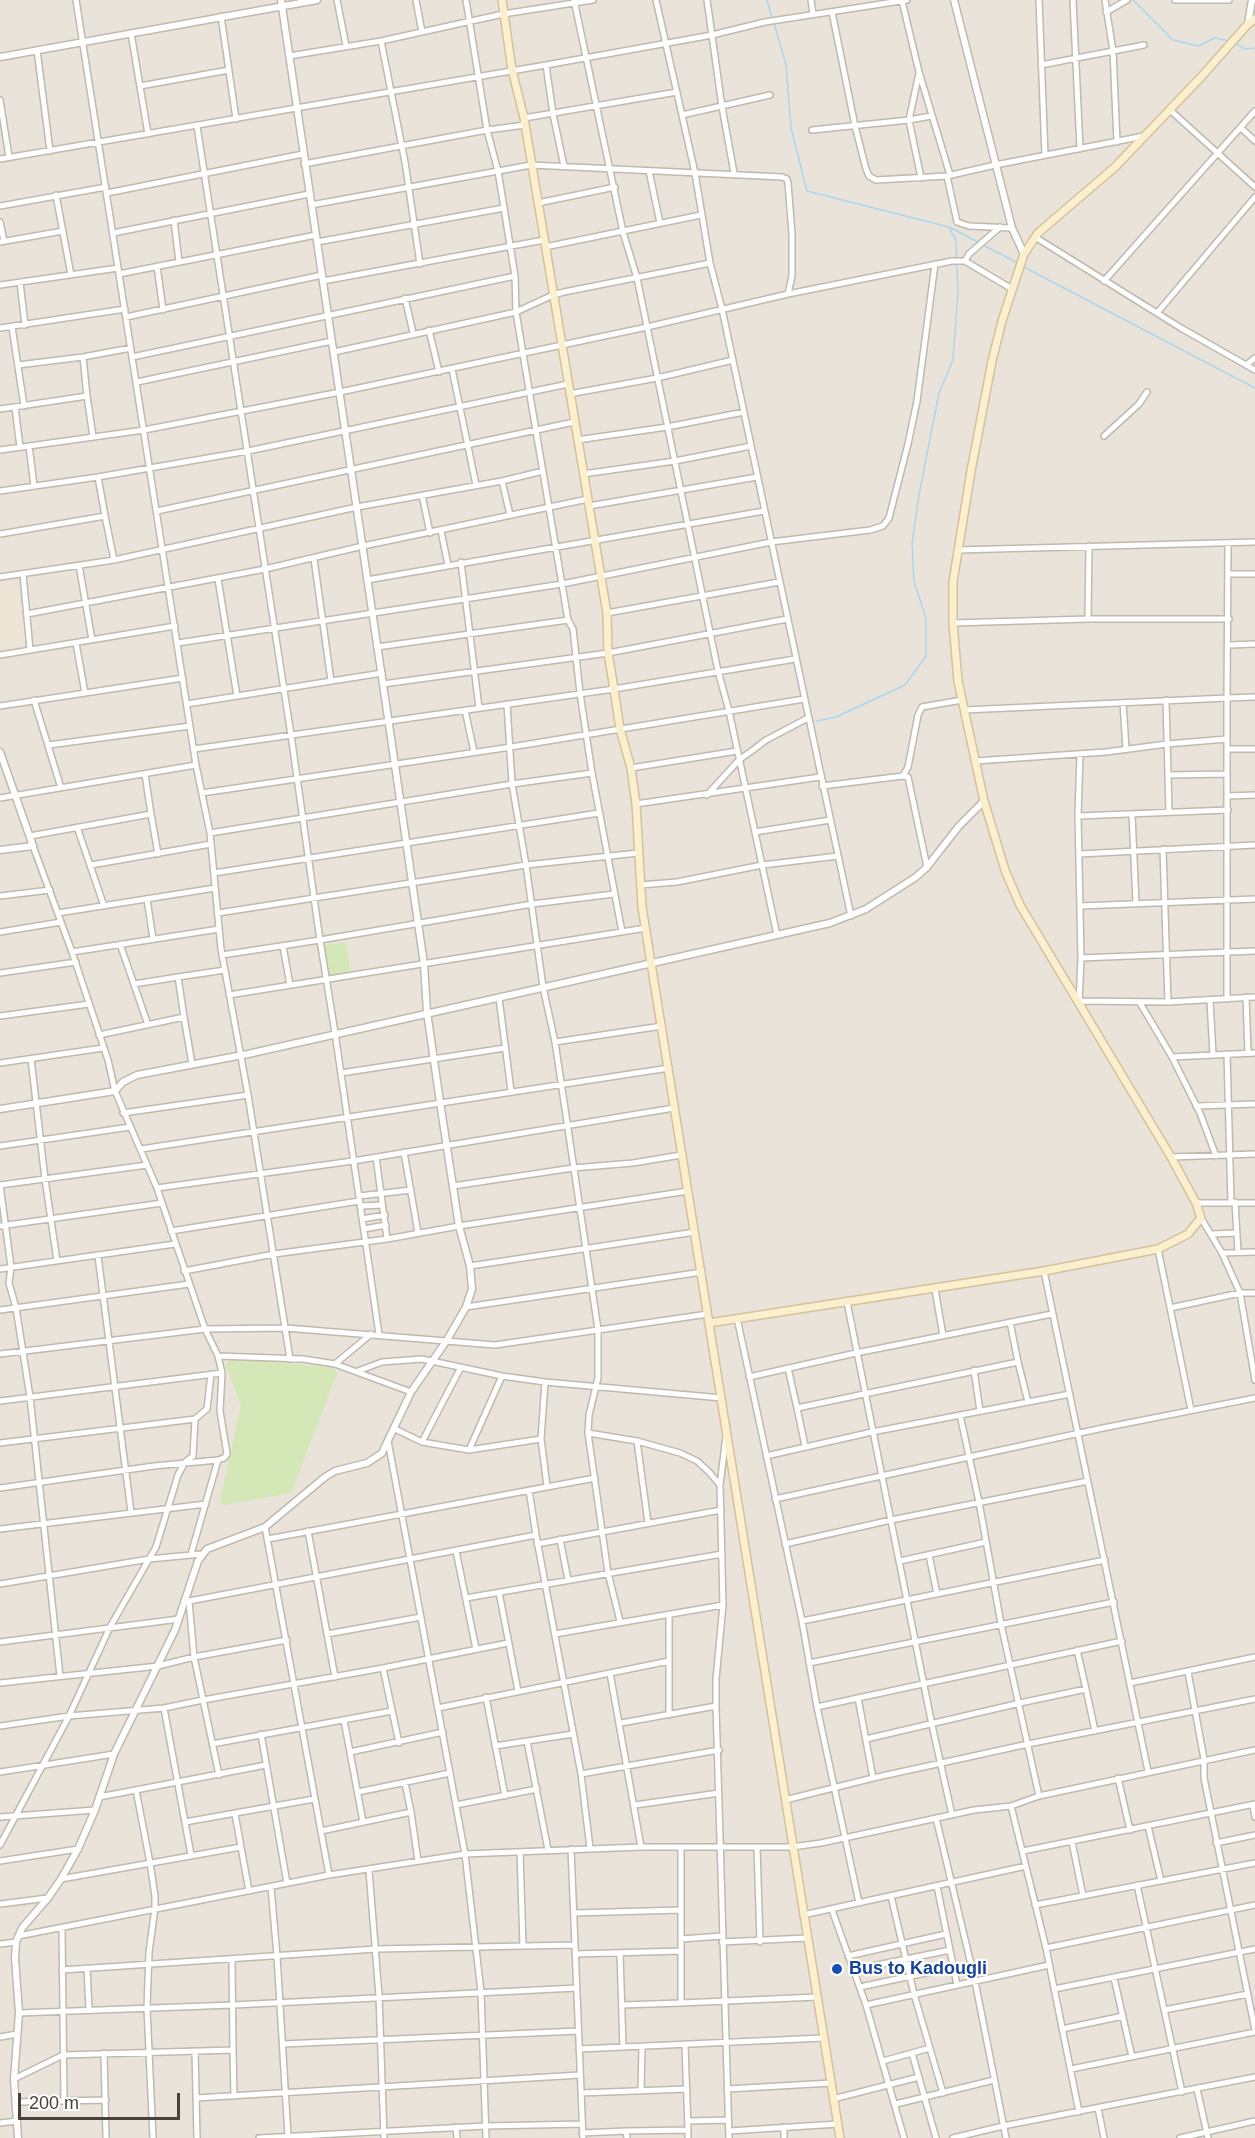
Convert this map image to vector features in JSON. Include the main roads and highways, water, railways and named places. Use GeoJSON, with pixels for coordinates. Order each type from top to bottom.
{"type":"FeatureCollection","features":[{"type":"Feature","properties":{"kind":"main road"},"geometry":{"type":"LineString","coordinates":[[502,0],[512,70],[524,122],[607,613],[608,652],[620,729],[631,768],[636,804],[640,885],[651,963],[840,2138]]}},
{"type":"Feature","properties":{"kind":"main road"},"geometry":{"type":"LineString","coordinates":[[709,1323],[935,1289],[1158,1249],[1188,1234],[1201,1218],[1196,1203],[1171,1157],[1020,905],[1005,870],[984,801],[958,681],[953,623],[954,582],[992,361],[1023,256],[1035,237],[1115,167],[1255,19]]}},
{"type":"Feature","properties":{"kind":"waterway"},"geometry":{"type":"LineString","coordinates":[[767,0],[772,18]]}},
{"type":"Feature","properties":{"kind":"waterway"},"geometry":{"type":"LineString","coordinates":[[1133,0],[1173,40],[1198,46],[1215,38],[1229,41]]}},
{"type":"Feature","properties":{"kind":"waterway"},"geometry":{"type":"LineString","coordinates":[[774,23],[786,65],[791,128],[807,191],[949,227],[978,242]]}},
{"type":"Feature","properties":{"kind":"waterway"},"geometry":{"type":"LineString","coordinates":[[1234,43],[1246,49],[1255,48]]}},
{"type":"Feature","properties":{"kind":"waterway"},"geometry":{"type":"LineString","coordinates":[[817,721],[836,717],[905,685],[926,656],[926,618],[914,581],[912,543],[939,393],[953,360],[958,292],[956,240],[949,228]]}},
{"type":"Feature","properties":{"kind":"waterway"},"geometry":{"type":"LineString","coordinates":[[983,245],[1018,263]]}},
{"type":"Feature","properties":{"kind":"waterway"},"geometry":{"type":"LineString","coordinates":[[1022,266],[1255,388]]}},
{"type":"Feature","properties":{"kind":"place","name":"Bus to Kadougli"},"geometry":{"type":"Point","coordinates":[837,1969]}}]}
